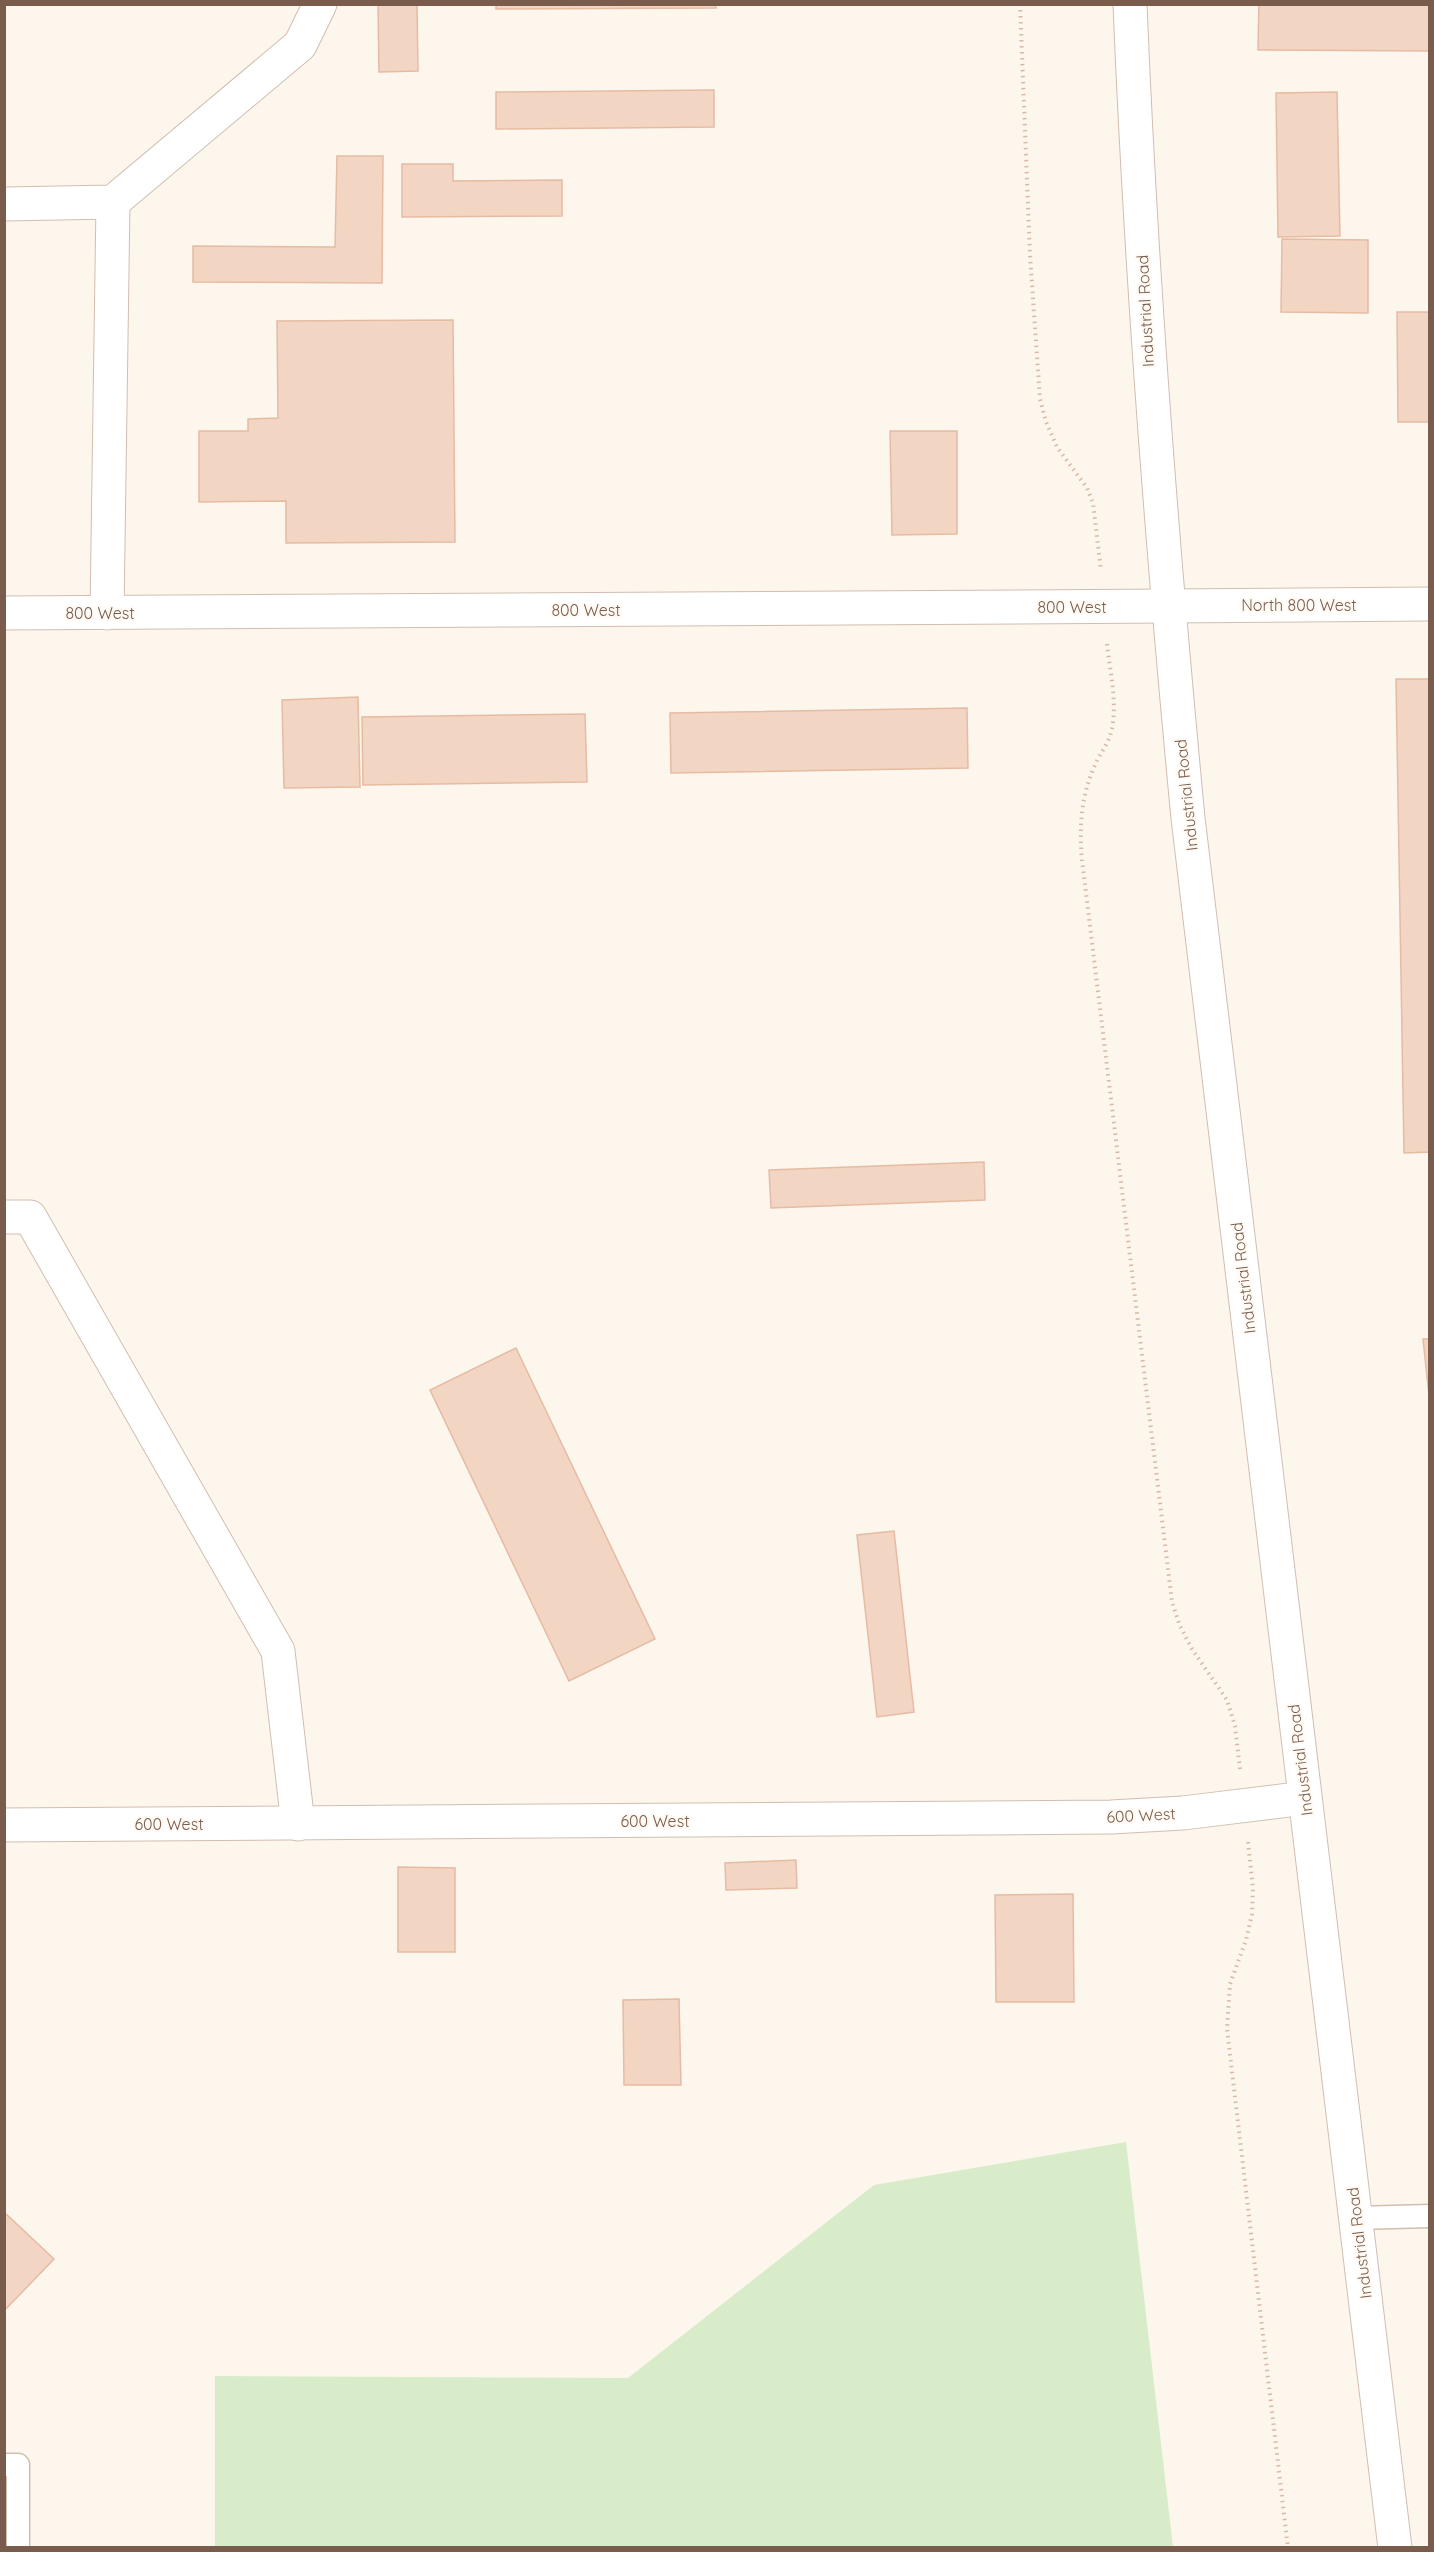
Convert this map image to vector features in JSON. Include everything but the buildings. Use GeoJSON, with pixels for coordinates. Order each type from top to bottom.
{"type":"FeatureCollection","features":[{"type":"Feature","properties":{"kind":"street"},"geometry":{"type":"LineString","coordinates":[[4,204],[112,202],[300,45],[320,4]]}},
{"type":"Feature","properties":{"kind":"street","name":"Industrial Road"},"geometry":{"type":"LineString","coordinates":[[1130,4],[1147,342],[1167,606],[1188,818],[1395,2547]]}},
{"type":"Feature","properties":{"kind":"street"},"geometry":{"type":"LineString","coordinates":[[107,613],[112,202]]}},
{"type":"Feature","properties":{"kind":"street","name":"North 800 West"},"geometry":{"type":"LineString","coordinates":[[1167,606],[1430,604]]}},
{"type":"Feature","properties":{"kind":"street","name":"800 West"},"geometry":{"type":"LineString","coordinates":[[4,613],[1167,606]]}},
{"type":"Feature","properties":{"kind":"street"},"geometry":{"type":"LineString","coordinates":[[4,1216],[30,1216],[278,1651],[298,1824]]}},
{"type":"Feature","properties":{"kind":"street","name":"600 West"},"geometry":{"type":"LineString","coordinates":[[4,1826],[1111,1817],[1183,1812],[1305,1798]]}},
{"type":"Feature","properties":{"kind":"lane"},"geometry":{"type":"LineString","coordinates":[[1356,2218],[1430,2216]]}},
{"type":"Feature","properties":{"kind":"lane"},"geometry":{"type":"LineString","coordinates":[[4,2465],[18,2465],[18,2547]]}},
{"type":"Feature","properties":{"kind":"path"},"geometry":{"type":"LineString","coordinates":[[1020,4],[1030,255],[1040,399],[1046,422],[1058,447],[1087,488],[1093,503],[1098,538]]}},
{"type":"Feature","properties":{"kind":"path"},"geometry":{"type":"LineString","coordinates":[[1109,664],[1113,704],[1110,736],[1088,782],[1079,831],[1086,896],[1172,1602],[1180,1626],[1192,1649],[1227,1700],[1236,1736]]}},
{"type":"Feature","properties":{"kind":"path"},"geometry":{"type":"LineString","coordinates":[[1250,1863],[1253,1888],[1252,1914],[1246,1940],[1230,1984],[1227,2029],[1288,2547]]}},
{"type":"Feature","properties":{"kind":"green space"},"geometry":{"type":"Polygon","coordinates":[[[1126,2142],[1173,2547],[215,2547],[215,2376],[628,2378],[874,2185],[1126,2142]]]}}]}
